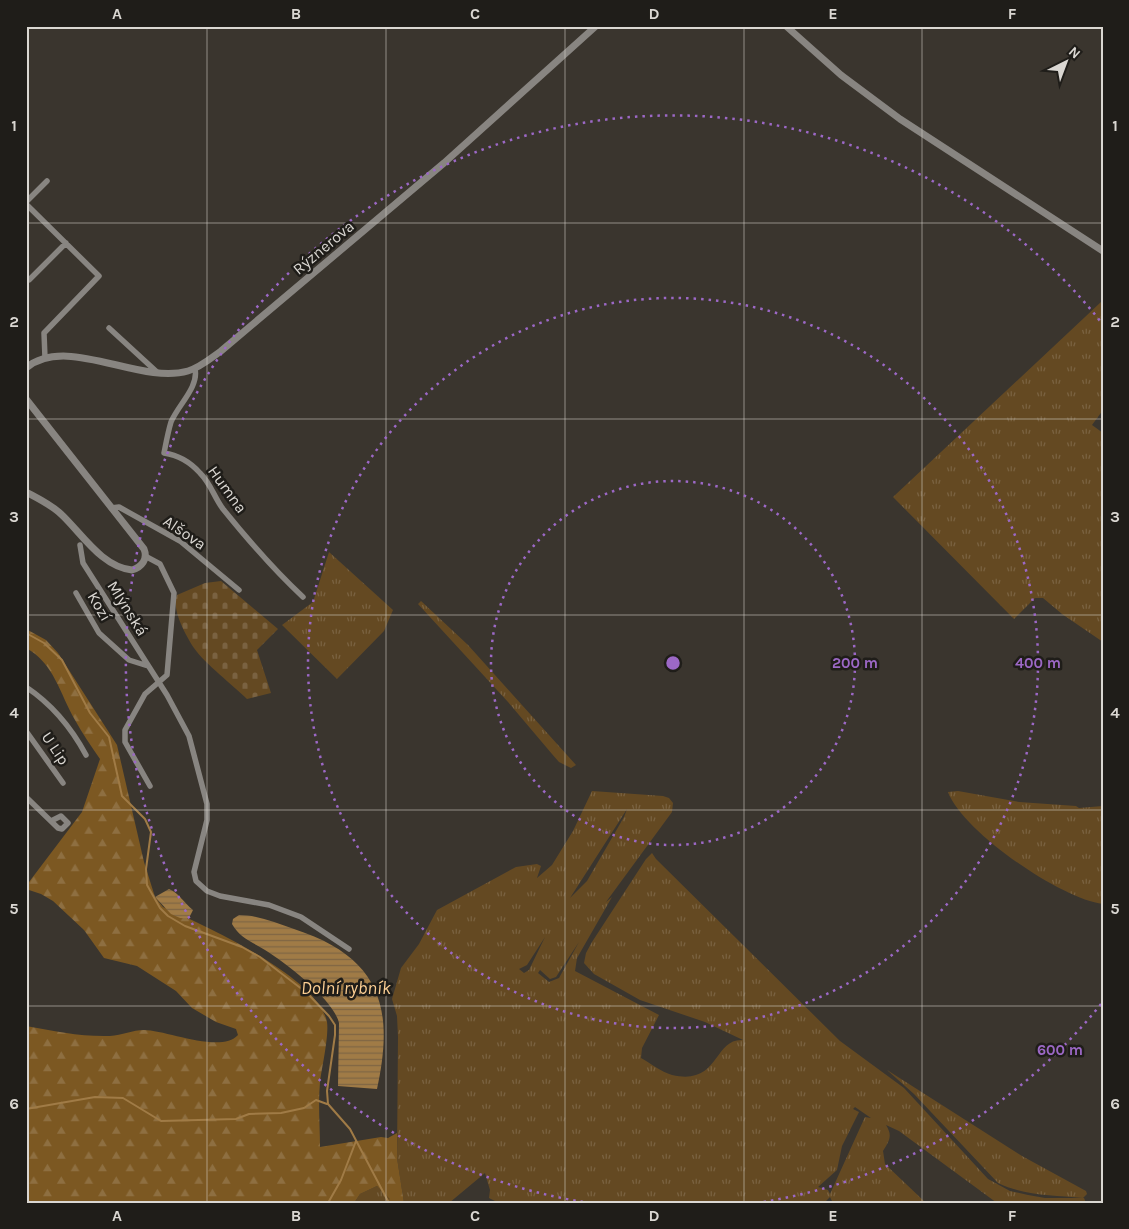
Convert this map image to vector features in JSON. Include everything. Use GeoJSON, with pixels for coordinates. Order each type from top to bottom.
{"type":"FeatureCollection","features":[{"type":"Feature","properties":{"kind":"street","name":"Rýznerova"},"geometry":{"type":"LineString","coordinates":[[26,368],[45,358],[58,355],[96,361],[127,369],[158,373],[186,372],[194,369],[221,351],[444,163],[596,26]]}},
{"type":"Feature","properties":{"kind":"street"},"geometry":{"type":"LineString","coordinates":[[786,26],[841,75],[900,119],[1103,251]]}},
{"type":"Feature","properties":{"kind":"street"},"geometry":{"type":"LineString","coordinates":[[45,358],[44,333],[99,276],[26,203],[47,181]]}},
{"type":"Feature","properties":{"kind":"street"},"geometry":{"type":"LineString","coordinates":[[26,280],[29,280],[66,243]]}},
{"type":"Feature","properties":{"kind":"street"},"geometry":{"type":"LineString","coordinates":[[109,328],[158,373]]}},
{"type":"Feature","properties":{"kind":"street","name":"Humna"},"geometry":{"type":"LineString","coordinates":[[194,369],[196,375],[191,388],[171,422],[164,453],[182,459],[199,472],[208,482],[222,506],[270,566],[303,597]]}},
{"type":"Feature","properties":{"kind":"street"},"geometry":{"type":"LineString","coordinates":[[26,398],[142,546],[145,556],[142,565],[135,569],[126,569],[117,565],[96,551],[61,514],[46,502],[26,492]]}},
{"type":"Feature","properties":{"kind":"street","name":"Alšova"},"geometry":{"type":"LineString","coordinates":[[111,508],[119,507],[180,541],[239,590]]}},
{"type":"Feature","properties":{"kind":"street","name":"Mlýnská"},"geometry":{"type":"LineString","coordinates":[[80,545],[83,563],[158,682],[189,736],[206,799],[207,820],[194,872],[196,881],[207,891],[220,896],[269,905],[301,917],[349,949]]}},
{"type":"Feature","properties":{"kind":"street"},"geometry":{"type":"LineString","coordinates":[[145,556],[160,564],[174,593],[167,675],[146,694],[125,730],[126,742],[150,786]]}},
{"type":"Feature","properties":{"kind":"street","name":"Kozí"},"geometry":{"type":"LineString","coordinates":[[76,593],[99,633],[129,660],[148,666]]}},
{"type":"Feature","properties":{"kind":"street"},"geometry":{"type":"LineString","coordinates":[[26,687],[56,711],[74,733],[86,755]]}},
{"type":"Feature","properties":{"kind":"street","name":"U Lip"},"geometry":{"type":"LineString","coordinates":[[26,731],[63,782]]}},
{"type":"Feature","properties":{"kind":"street"},"geometry":{"type":"LineString","coordinates":[[26,797],[51,821]]}},
{"type":"Feature","properties":{"kind":"green space"},"geometry":{"type":"Polygon","coordinates":[[[1101,302],[1103,303],[1103,410],[1092,425],[1103,433],[1103,642],[1062,614],[1043,598],[1035,598],[1014,619],[893,497],[1101,302]]]}},
{"type":"Feature","properties":{"kind":"green space"},"geometry":{"type":"Polygon","coordinates":[[[329,552],[393,610],[384,631],[337,679],[282,625],[313,602],[329,552]]]}},
{"type":"Feature","properties":{"kind":"green space"},"geometry":{"type":"Polygon","coordinates":[[[221,581],[278,629],[257,650],[271,693],[247,699],[199,654],[184,630],[176,608],[177,595],[205,583],[221,581]]]}},
{"type":"Feature","properties":{"kind":"green space"},"geometry":{"type":"Polygon","coordinates":[[[421,601],[468,645],[576,765],[571,768],[559,762],[508,702],[418,604],[421,601]]]}},
{"type":"Feature","properties":{"kind":"green space"},"geometry":{"type":"Polygon","coordinates":[[[26,629],[46,640],[58,653],[117,745],[144,862],[155,897],[163,907],[230,939],[282,970],[303,987],[319,1005],[327,1022],[319,1090],[320,1147],[381,1137],[388,1138],[397,1133],[397,1158],[404,1203],[384,1203],[390,1199],[377,1186],[360,1194],[354,1203],[26,1203],[26,1026],[89,1036],[114,1035],[144,1030],[207,1042],[230,1040],[238,1035],[236,1029],[216,1022],[192,1008],[176,991],[137,966],[104,958],[84,930],[53,901],[41,894],[26,889],[26,886],[82,812],[100,759],[78,725],[50,671],[36,654],[26,648],[26,629]]]}},
{"type":"Feature","properties":{"kind":"green space"},"geometry":{"type":"Polygon","coordinates":[[[592,791],[663,796],[669,798],[673,803],[672,812],[606,902],[612,897],[577,958],[575,971],[659,1015],[642,1048],[641,1058],[668,1074],[688,1077],[699,1074],[708,1068],[726,1046],[733,1041],[743,1040],[705,1022],[640,1000],[594,974],[584,963],[586,953],[592,942],[646,859],[652,853],[840,1041],[904,1088],[988,1179],[1010,1191],[1045,1198],[1084,1198],[1086,1203],[997,1203],[899,1131],[886,1125],[890,1135],[883,1151],[885,1164],[926,1203],[833,1203],[830,1197],[824,1203],[499,1203],[489,1198],[490,1190],[485,1173],[449,1203],[404,1203],[397,1158],[398,1037],[397,1016],[392,999],[401,968],[419,944],[437,910],[516,867],[537,864],[541,866],[537,878],[552,865],[573,831],[592,791]],[[627,809],[570,898],[587,881],[627,809]],[[545,937],[527,965],[519,969],[524,973],[529,970],[545,937]],[[579,942],[556,977],[550,979],[540,970],[538,973],[549,982],[559,978],[579,942]],[[855,1107],[853,1109],[859,1112],[842,1146],[837,1170],[818,1187],[828,1190],[830,1194],[865,1117],[871,1118],[855,1107]]]}},
{"type":"Feature","properties":{"kind":"green space"},"geometry":{"type":"Polygon","coordinates":[[[958,791],[1019,802],[1076,806],[1079,808],[1103,806],[1103,904],[1063,890],[1039,877],[993,844],[957,808],[948,792],[958,791]]]}},
{"type":"Feature","properties":{"kind":"green space"},"geometry":{"type":"Polygon","coordinates":[[[887,1070],[1022,1156],[1086,1191],[1087,1194],[1083,1198],[1039,1194],[1018,1190],[998,1183],[914,1094],[887,1070]]]}},
{"type":"Feature","properties":{"kind":"green space"},"geometry":{"type":"Polygon","coordinates":[[[377,1186],[391,1199],[384,1203],[354,1203],[360,1194],[377,1186]]]}},
{"type":"Feature","properties":{"kind":"water"},"geometry":{"type":"Polygon","coordinates":[[[169,889],[176,893],[193,910],[189,918],[180,918],[171,914],[155,897],[169,889]]]}},
{"type":"Feature","properties":{"kind":"water","name":"Dolní rybník"},"geometry":{"type":"Polygon","coordinates":[[[239,915],[267,920],[323,941],[346,954],[363,970],[374,989],[381,1010],[384,1033],[377,1089],[338,1086],[339,1023],[335,1014],[319,993],[308,983],[274,956],[239,933],[232,924],[233,919],[239,915]]]}},
{"type":"Feature","properties":{"kind":"waterway"},"geometry":{"type":"LineString","coordinates":[[26,633],[44,643],[62,660],[90,713],[109,737],[122,796],[145,819],[151,832],[146,869],[147,885],[160,908],[168,916],[185,926],[242,947],[260,957],[307,993],[335,1025],[327,1091],[328,1104],[350,1129],[389,1203]]}},
{"type":"Feature","properties":{"kind":"waterway"},"geometry":{"type":"LineString","coordinates":[[26,1109],[95,1097],[123,1098],[161,1121],[236,1119],[249,1114],[281,1113],[304,1108],[316,1100],[327,1104]]}},
{"type":"Feature","properties":{"kind":"waterway"},"geometry":{"type":"LineString","coordinates":[[328,1203],[341,1180],[356,1141]]}}]}
